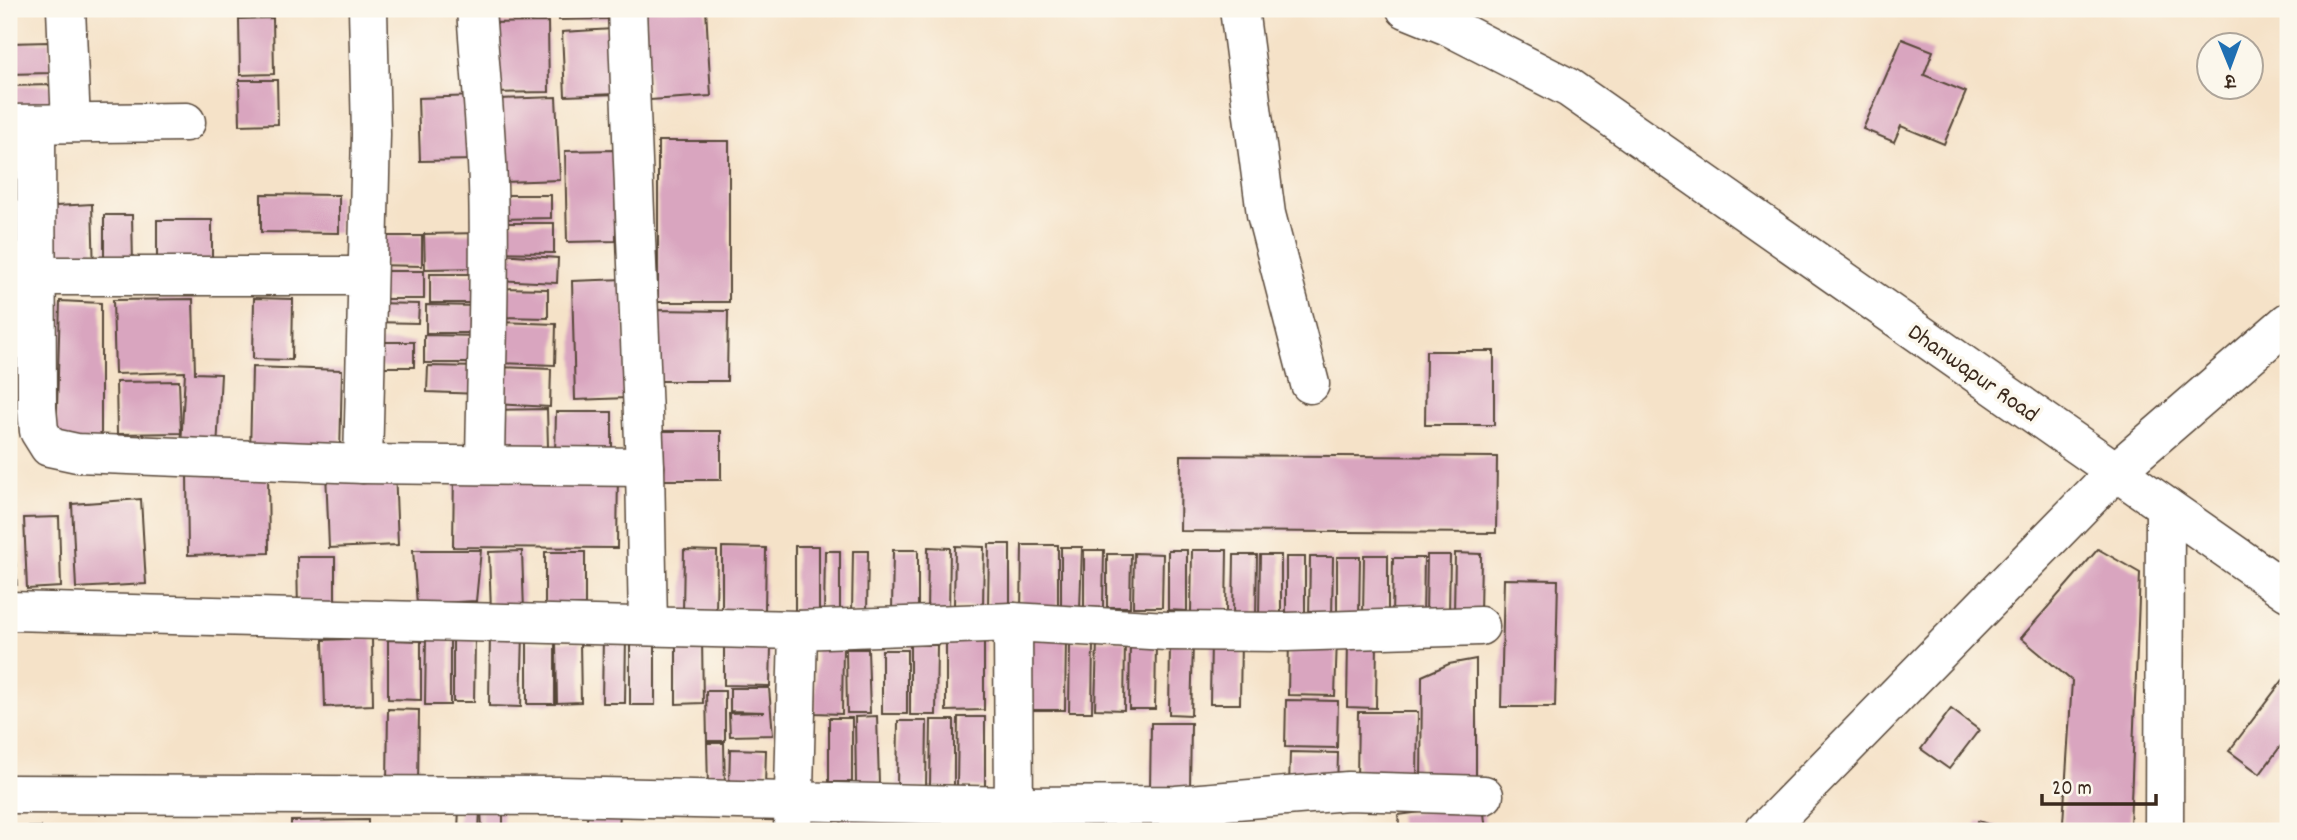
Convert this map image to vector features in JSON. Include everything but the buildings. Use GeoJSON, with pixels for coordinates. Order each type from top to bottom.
{"type":"FeatureCollection","features":[{"type":"Feature","properties":{"kind":"street"},"geometry":{"type":"LineString","coordinates":[[66,9],[38,124],[37,408],[39,431],[49,447],[77,453],[363,464],[645,467]]}},
{"type":"Feature","properties":{"kind":"street"},"geometry":{"type":"LineString","coordinates":[[363,464],[371,134],[368,9]]}},
{"type":"Feature","properties":{"kind":"street"},"geometry":{"type":"LineString","coordinates":[[475,9],[483,81],[488,186],[489,334],[485,464]]}},
{"type":"Feature","properties":{"kind":"street"},"geometry":{"type":"LineString","coordinates":[[627,9],[645,467],[648,626]]}},
{"type":"Feature","properties":{"kind":"street"},"geometry":{"type":"LineString","coordinates":[[1239,9],[1266,214],[1310,384]]}},
{"type":"Feature","properties":{"kind":"street","name":"Dhanwapur Road"},"geometry":{"type":"LineString","coordinates":[[1406,9],[1448,26],[1569,88],[2288,592]]}},
{"type":"Feature","properties":{"kind":"street"},"geometry":{"type":"LineString","coordinates":[[38,124],[186,122]]}},
{"type":"Feature","properties":{"kind":"street"},"geometry":{"type":"LineString","coordinates":[[36,276],[368,275]]}},
{"type":"Feature","properties":{"kind":"street"},"geometry":{"type":"LineString","coordinates":[[1764,831],[2116,471],[2288,322]]}},
{"type":"Feature","properties":{"kind":"street"},"geometry":{"type":"LineString","coordinates":[[2164,831],[2165,506]]}},
{"type":"Feature","properties":{"kind":"street"},"geometry":{"type":"LineString","coordinates":[[9,611],[798,629],[1013,622],[1207,632],[1480,626]]}},
{"type":"Feature","properties":{"kind":"street"},"geometry":{"type":"LineString","coordinates":[[1013,622],[1013,818]]}},
{"type":"Feature","properties":{"kind":"street"},"geometry":{"type":"LineString","coordinates":[[794,815],[798,629]]}},
{"type":"Feature","properties":{"kind":"street"},"geometry":{"type":"LineString","coordinates":[[9,794],[794,815],[1013,818],[1348,792],[1484,795]]}}]}
